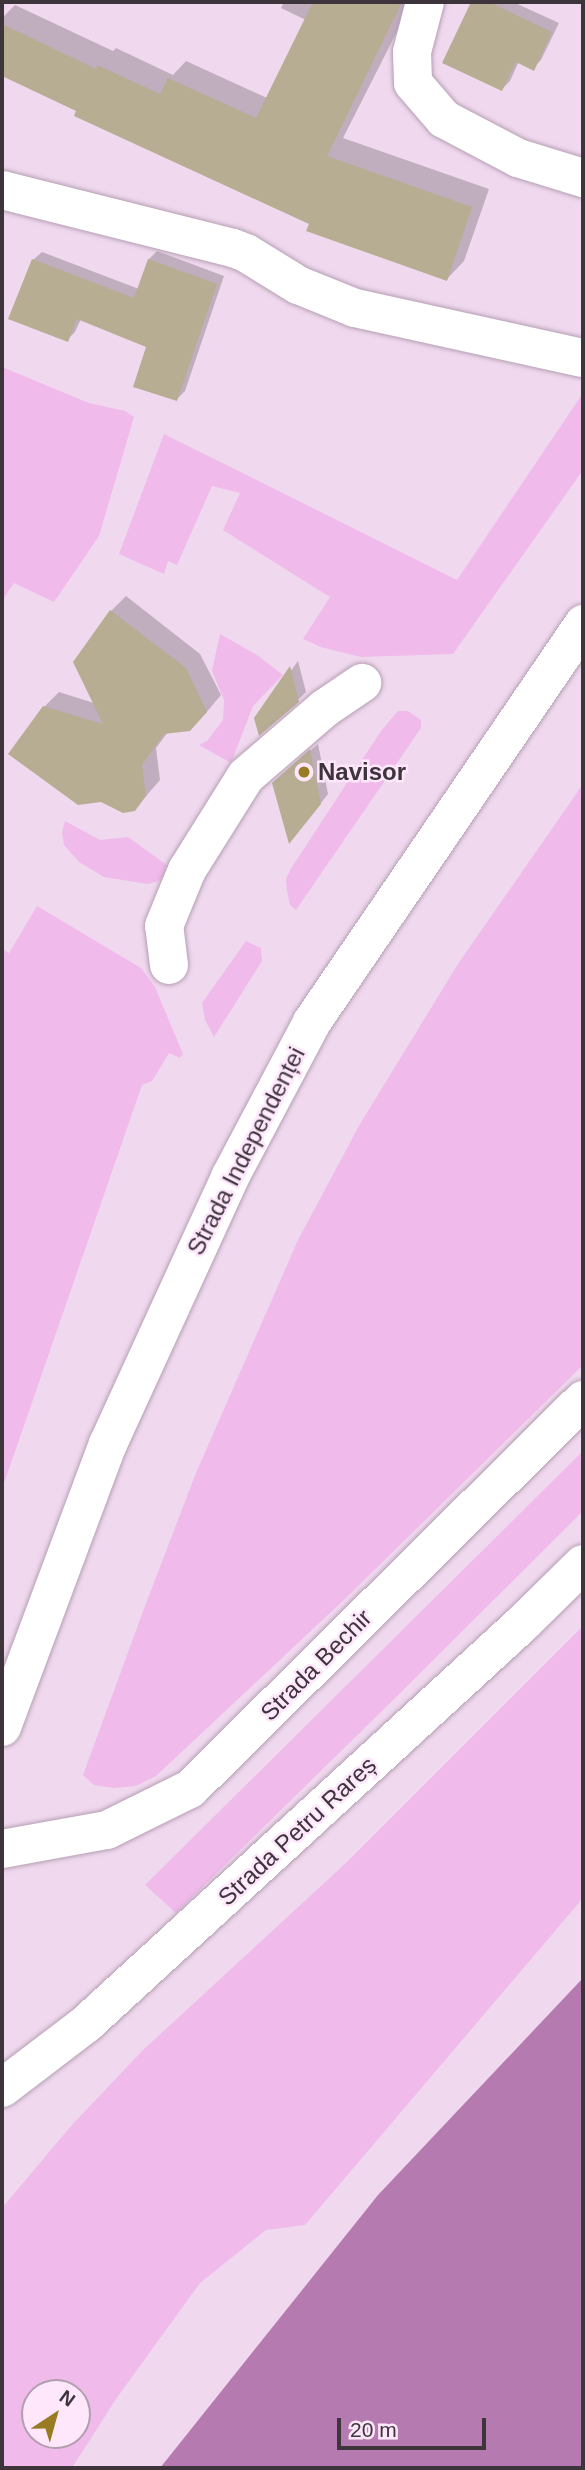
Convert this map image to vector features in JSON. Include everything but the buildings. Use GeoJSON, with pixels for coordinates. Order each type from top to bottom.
{"type":"FeatureCollection","features":[{"type":"Feature","properties":{"kind":"street"},"geometry":{"type":"LineString","coordinates":[[425,2],[412,52],[412,83],[444,119],[518,158],[583,178]]}},
{"type":"Feature","properties":{"kind":"street"},"geometry":{"type":"LineString","coordinates":[[2,190],[233,248],[298,285],[355,308],[583,358]]}},
{"type":"Feature","properties":{"kind":"street","name":"Strada Independenței"},"geometry":{"type":"LineString","coordinates":[[2,1727],[108,1444],[230,1177],[312,1022],[583,624]]}},
{"type":"Feature","properties":{"kind":"street"},"geometry":{"type":"LineString","coordinates":[[169,965],[164,926],[187,870],[246,776],[325,708],[362,683]]}},
{"type":"Feature","properties":{"kind":"street","name":"Strada Bechir"},"geometry":{"type":"LineString","coordinates":[[2,1849],[107,1830],[190,1789],[583,1400]]}},
{"type":"Feature","properties":{"kind":"street","name":"Strada Petru Rareș"},"geometry":{"type":"LineString","coordinates":[[2,2088],[86,2024],[523,1623],[583,1564]]}},
{"type":"Feature","properties":{"kind":"shaded area"},"geometry":{"type":"Polygon","coordinates":[[[2,367],[89,403],[125,411],[134,417],[99,536],[54,602],[14,583],[2,601],[2,367]]]}},
{"type":"Feature","properties":{"kind":"shaded area"},"geometry":{"type":"Polygon","coordinates":[[[583,393],[583,470],[453,654],[361,657],[321,647],[303,639],[330,597],[223,530],[240,493],[212,486],[177,565],[168,561],[164,574],[119,554],[164,434],[457,580],[583,393]]]}},
{"type":"Feature","properties":{"kind":"shaded area"},"geometry":{"type":"Polygon","coordinates":[[[220,634],[257,655],[283,675],[253,706],[231,763],[199,745],[207,741],[223,720],[224,700],[212,671],[220,634]]]}},
{"type":"Feature","properties":{"kind":"shaded area"},"geometry":{"type":"Polygon","coordinates":[[[398,711],[408,711],[421,720],[421,728],[296,910],[290,905],[287,891],[286,879],[290,870],[381,731],[398,711]]]}},
{"type":"Feature","properties":{"kind":"shaded area"},"geometry":{"type":"Polygon","coordinates":[[[583,784],[583,1365],[347,1597],[156,1776],[136,1786],[114,1788],[94,1785],[83,1775],[145,1606],[196,1473],[298,1240],[360,1124],[458,964],[583,784]]]}},
{"type":"Feature","properties":{"kind":"shaded area"},"geometry":{"type":"Polygon","coordinates":[[[65,821],[100,840],[128,837],[171,868],[159,881],[147,884],[104,877],[79,862],[64,845],[62,832],[65,821]]]}},
{"type":"Feature","properties":{"kind":"shaded area"},"geometry":{"type":"Polygon","coordinates":[[[37,906],[141,968],[155,987],[183,1054],[180,1058],[169,1053],[152,1081],[142,1085],[2,1489],[2,949],[9,953],[37,906]]]}},
{"type":"Feature","properties":{"kind":"shaded area"},"geometry":{"type":"Polygon","coordinates":[[[246,941],[261,948],[262,961],[214,1037],[205,1020],[202,1003],[246,941]]]}},
{"type":"Feature","properties":{"kind":"shaded area"},"geometry":{"type":"Polygon","coordinates":[[[583,1451],[583,1511],[383,1710],[176,1913],[145,1885],[583,1451]]]}},
{"type":"Feature","properties":{"kind":"shaded area"},"geometry":{"type":"Polygon","coordinates":[[[583,1626],[583,1898],[305,2225],[266,2230],[200,2283],[91,2438],[91,2379],[21,2379],[21,2449],[84,2449],[72,2468],[2,2468],[2,2208],[71,2126],[142,2051],[347,1862],[583,1626]]]}},
{"type":"Feature","properties":{"kind":"shaded area"},"geometry":{"type":"Polygon","coordinates":[[[583,1978],[583,2468],[160,2468],[378,2195],[583,1978]]]}},
{"type":"Feature","properties":{"kind":"place","name":"Navisor"},"geometry":{"type":"Point","coordinates":[304,772]}}]}
